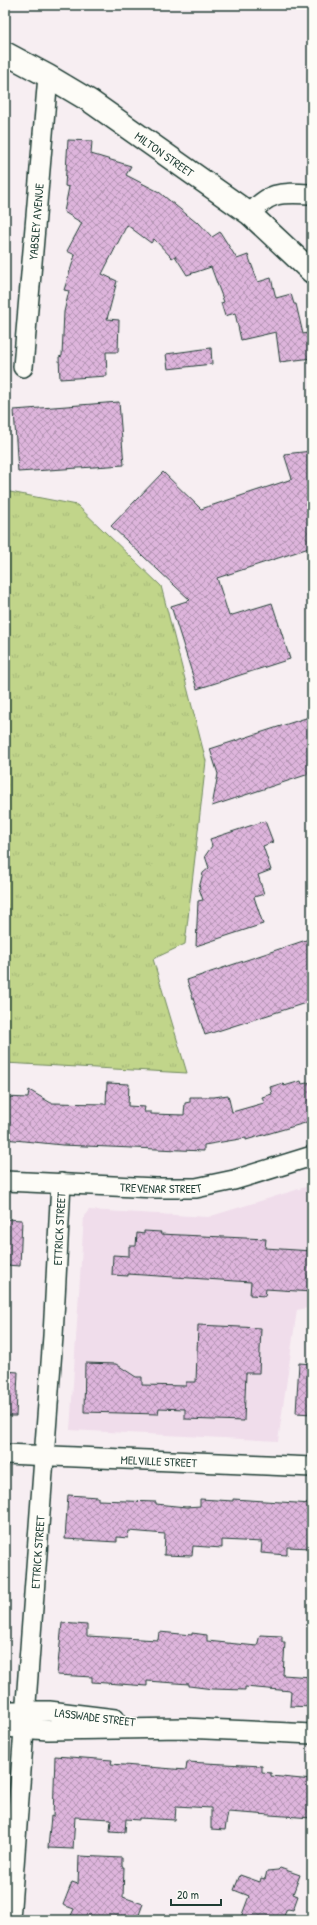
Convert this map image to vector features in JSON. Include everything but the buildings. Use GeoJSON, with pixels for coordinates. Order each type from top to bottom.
{"type":"FeatureCollection","features":[{"type":"Feature","properties":{"kind":"main road","name":"MILTON STREET"},"geometry":{"type":"LineString","coordinates":[[5,53],[48,76],[129,128],[250,214],[312,272]]}},
{"type":"Feature","properties":{"kind":"street","name":"YABSLEY AVENUE"},"geometry":{"type":"LineString","coordinates":[[23,367],[48,76]]}},
{"type":"Feature","properties":{"kind":"street"},"geometry":{"type":"LineString","coordinates":[[250,214],[265,199],[273,195],[286,193],[312,194]]}},
{"type":"Feature","properties":{"kind":"street","name":"TREVENAR STREET"},"geometry":{"type":"LineString","coordinates":[[5,1181],[196,1188],[234,1180],[312,1156]]}},
{"type":"Feature","properties":{"kind":"street","name":"ETTRICK STREET"},"geometry":{"type":"LineString","coordinates":[[10,1920],[53,1336],[61,1184]]}},
{"type":"Feature","properties":{"kind":"street","name":"MELVILLE STREET"},"geometry":{"type":"LineString","coordinates":[[5,1454],[312,1467]]}},
{"type":"Feature","properties":{"kind":"street","name":"LASSWADE STREET"},"geometry":{"type":"LineString","coordinates":[[5,1711],[25,1720]]}},
{"type":"Feature","properties":{"kind":"street","name":"LASSWADE STREET"},"geometry":{"type":"LineString","coordinates":[[5,1727],[49,1711],[184,1728],[312,1734]]}},
{"type":"Feature","properties":{"kind":"shaded area"},"geometry":{"type":"Polygon","coordinates":[[[312,1185],[312,1307],[297,1310],[278,1441],[70,1430],[84,1216],[89,1210],[208,1217],[312,1185]]]}},
{"type":"Feature","properties":{"kind":"green space"},"geometry":{"type":"Polygon","coordinates":[[[5,491],[77,505],[161,586],[206,761],[185,944],[153,959],[187,1073],[5,1063],[5,491]]]}}]}
